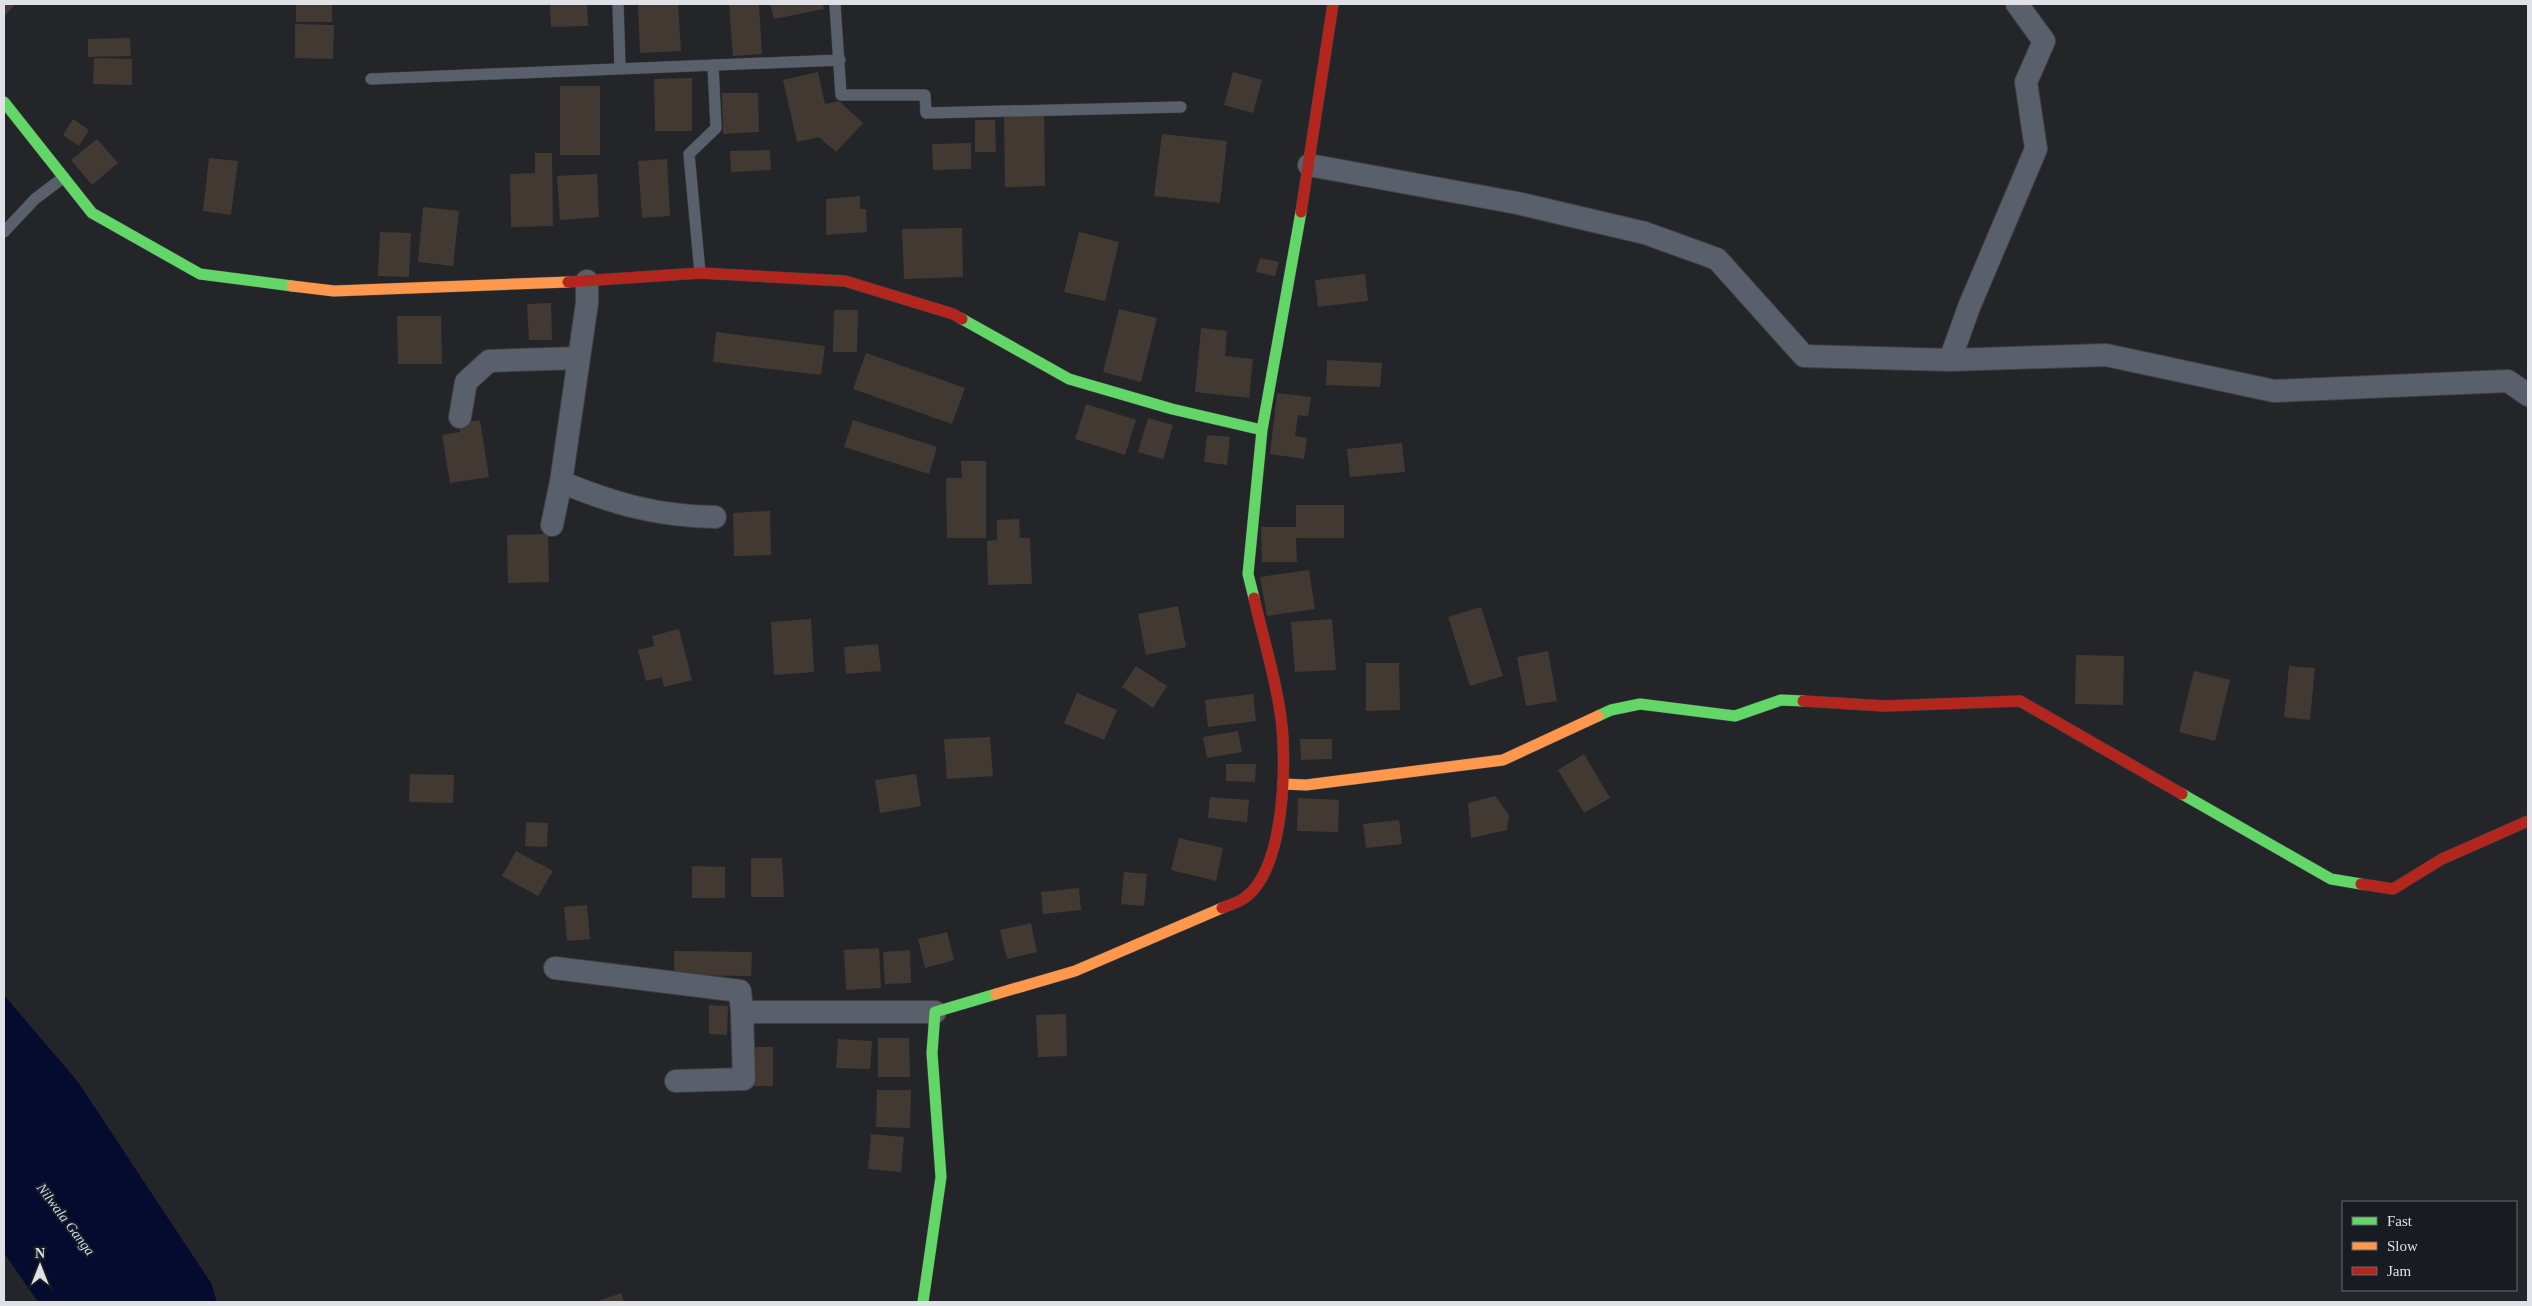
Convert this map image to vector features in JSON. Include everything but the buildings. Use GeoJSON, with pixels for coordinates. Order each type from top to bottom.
{"type":"FeatureCollection","features":[{"type":"Feature","properties":{"kind":"street"},"geometry":{"type":"LineString","coordinates":[[742,1012],[935,1012],[1075,971],[1244,899],[1263,877],[1275,847],[1283,784],[1281,718],[1248,574],[1262,430],[1309,165],[1334,4]]}},
{"type":"Feature","properties":{"kind":"street"},"geometry":{"type":"LineString","coordinates":[[1950,360],[1969,307],[2036,149],[2026,82],[2044,41],[2017,4]]}},
{"type":"Feature","properties":{"kind":"street"},"geometry":{"type":"LineString","coordinates":[[4,102],[92,213],[200,274],[334,291],[587,281],[700,273],[845,281],[953,314],[1068,379],[1172,409],[1262,430]]}},
{"type":"Feature","properties":{"kind":"street"},"geometry":{"type":"LineString","coordinates":[[1309,165],[1517,203],[1645,233],[1717,259],[1804,356],[1950,360],[2106,355],[2274,392],[2508,381],[2528,395]]}},
{"type":"Feature","properties":{"kind":"street"},"geometry":{"type":"LineString","coordinates":[[552,525],[561,482],[587,303],[587,281]]}},
{"type":"Feature","properties":{"kind":"street"},"geometry":{"type":"LineString","coordinates":[[460,417],[466,382],[489,362],[578,358]]}},
{"type":"Feature","properties":{"kind":"street"},"geometry":{"type":"LineString","coordinates":[[561,482],[607,501],[677,516],[715,517]]}},
{"type":"Feature","properties":{"kind":"street"},"geometry":{"type":"LineString","coordinates":[[1283,784],[1306,785],[1503,760],[1611,710],[1640,704],[1735,716],[1781,700],[1885,706],[2020,701],[2331,879],[2393,890],[2442,859],[2528,821]]}},
{"type":"Feature","properties":{"kind":"street"},"geometry":{"type":"LineString","coordinates":[[554,968],[740,991],[744,1079],[676,1081]]}},
{"type":"Feature","properties":{"kind":"street"},"geometry":{"type":"LineString","coordinates":[[923,1302],[941,1177],[930,1036],[935,1012]]}},
{"type":"Feature","properties":{"kind":"lane"},"geometry":{"type":"LineString","coordinates":[[618,4],[620,68]]}},
{"type":"Feature","properties":{"kind":"lane"},"geometry":{"type":"LineString","coordinates":[[835,4],[841,96],[924,96],[926,113],[1181,107]]}},
{"type":"Feature","properties":{"kind":"lane"},"geometry":{"type":"LineString","coordinates":[[371,79],[840,60]]}},
{"type":"Feature","properties":{"kind":"lane"},"geometry":{"type":"LineString","coordinates":[[700,273],[689,154],[716,128],[713,65]]}},
{"type":"Feature","properties":{"kind":"lane"},"geometry":{"type":"LineString","coordinates":[[4,232],[35,199],[64,177]]}},
{"type":"Feature","properties":{"kind":"water","name":"Nilwala Ganga"},"geometry":{"type":"Polygon","coordinates":[[[4,995],[78,1082],[211,1283],[217,1302],[38,1302],[4,1253],[4,995]]]}},
{"type":"Feature","properties":{"kind":"traffic: fast"},"geometry":{"type":"LineString","coordinates":[[4,102],[92,213],[200,274],[292,286]]}},
{"type":"Feature","properties":{"kind":"traffic: fast"},"geometry":{"type":"LineString","coordinates":[[1254,598],[1248,574],[1262,430],[1301,212]]}},
{"type":"Feature","properties":{"kind":"traffic: fast"},"geometry":{"type":"LineString","coordinates":[[962,319],[1069,379],[1172,409],[1262,430]]}},
{"type":"Feature","properties":{"kind":"traffic: fast"},"geometry":{"type":"LineString","coordinates":[[1598,716],[1611,710],[1640,704],[1735,716],[1781,700],[1803,701]]}},
{"type":"Feature","properties":{"kind":"traffic: fast"},"geometry":{"type":"LineString","coordinates":[[2182,794],[2331,879],[2361,884]]}},
{"type":"Feature","properties":{"kind":"traffic: fast"},"geometry":{"type":"LineString","coordinates":[[923,1302],[941,1177],[932,1053],[935,1012],[996,994]]}},
{"type":"Feature","properties":{"kind":"traffic: slow"},"geometry":{"type":"LineString","coordinates":[[292,286],[334,291],[568,282]]}},
{"type":"Feature","properties":{"kind":"traffic: slow"},"geometry":{"type":"LineString","coordinates":[[1283,784],[1306,785],[1503,760],[1598,716]]}},
{"type":"Feature","properties":{"kind":"traffic: slow"},"geometry":{"type":"LineString","coordinates":[[996,994],[1075,971],[1222,908]]}},
{"type":"Feature","properties":{"kind":"traffic: jam"},"geometry":{"type":"LineString","coordinates":[[1301,212],[1333,4]]}},
{"type":"Feature","properties":{"kind":"traffic: jam"},"geometry":{"type":"LineString","coordinates":[[568,282],[700,273],[845,281],[953,314],[962,319]]}},
{"type":"Feature","properties":{"kind":"traffic: jam"},"geometry":{"type":"LineString","coordinates":[[1222,908],[1243,899],[1257,885],[1268,866],[1275,842],[1283,788],[1283,738],[1279,703],[1254,598]]}},
{"type":"Feature","properties":{"kind":"traffic: jam"},"geometry":{"type":"LineString","coordinates":[[1803,701],[1885,706],[2020,701],[2182,794]]}},
{"type":"Feature","properties":{"kind":"traffic: jam"},"geometry":{"type":"LineString","coordinates":[[2361,884],[2393,889],[2442,859],[2528,821]]}}]}
